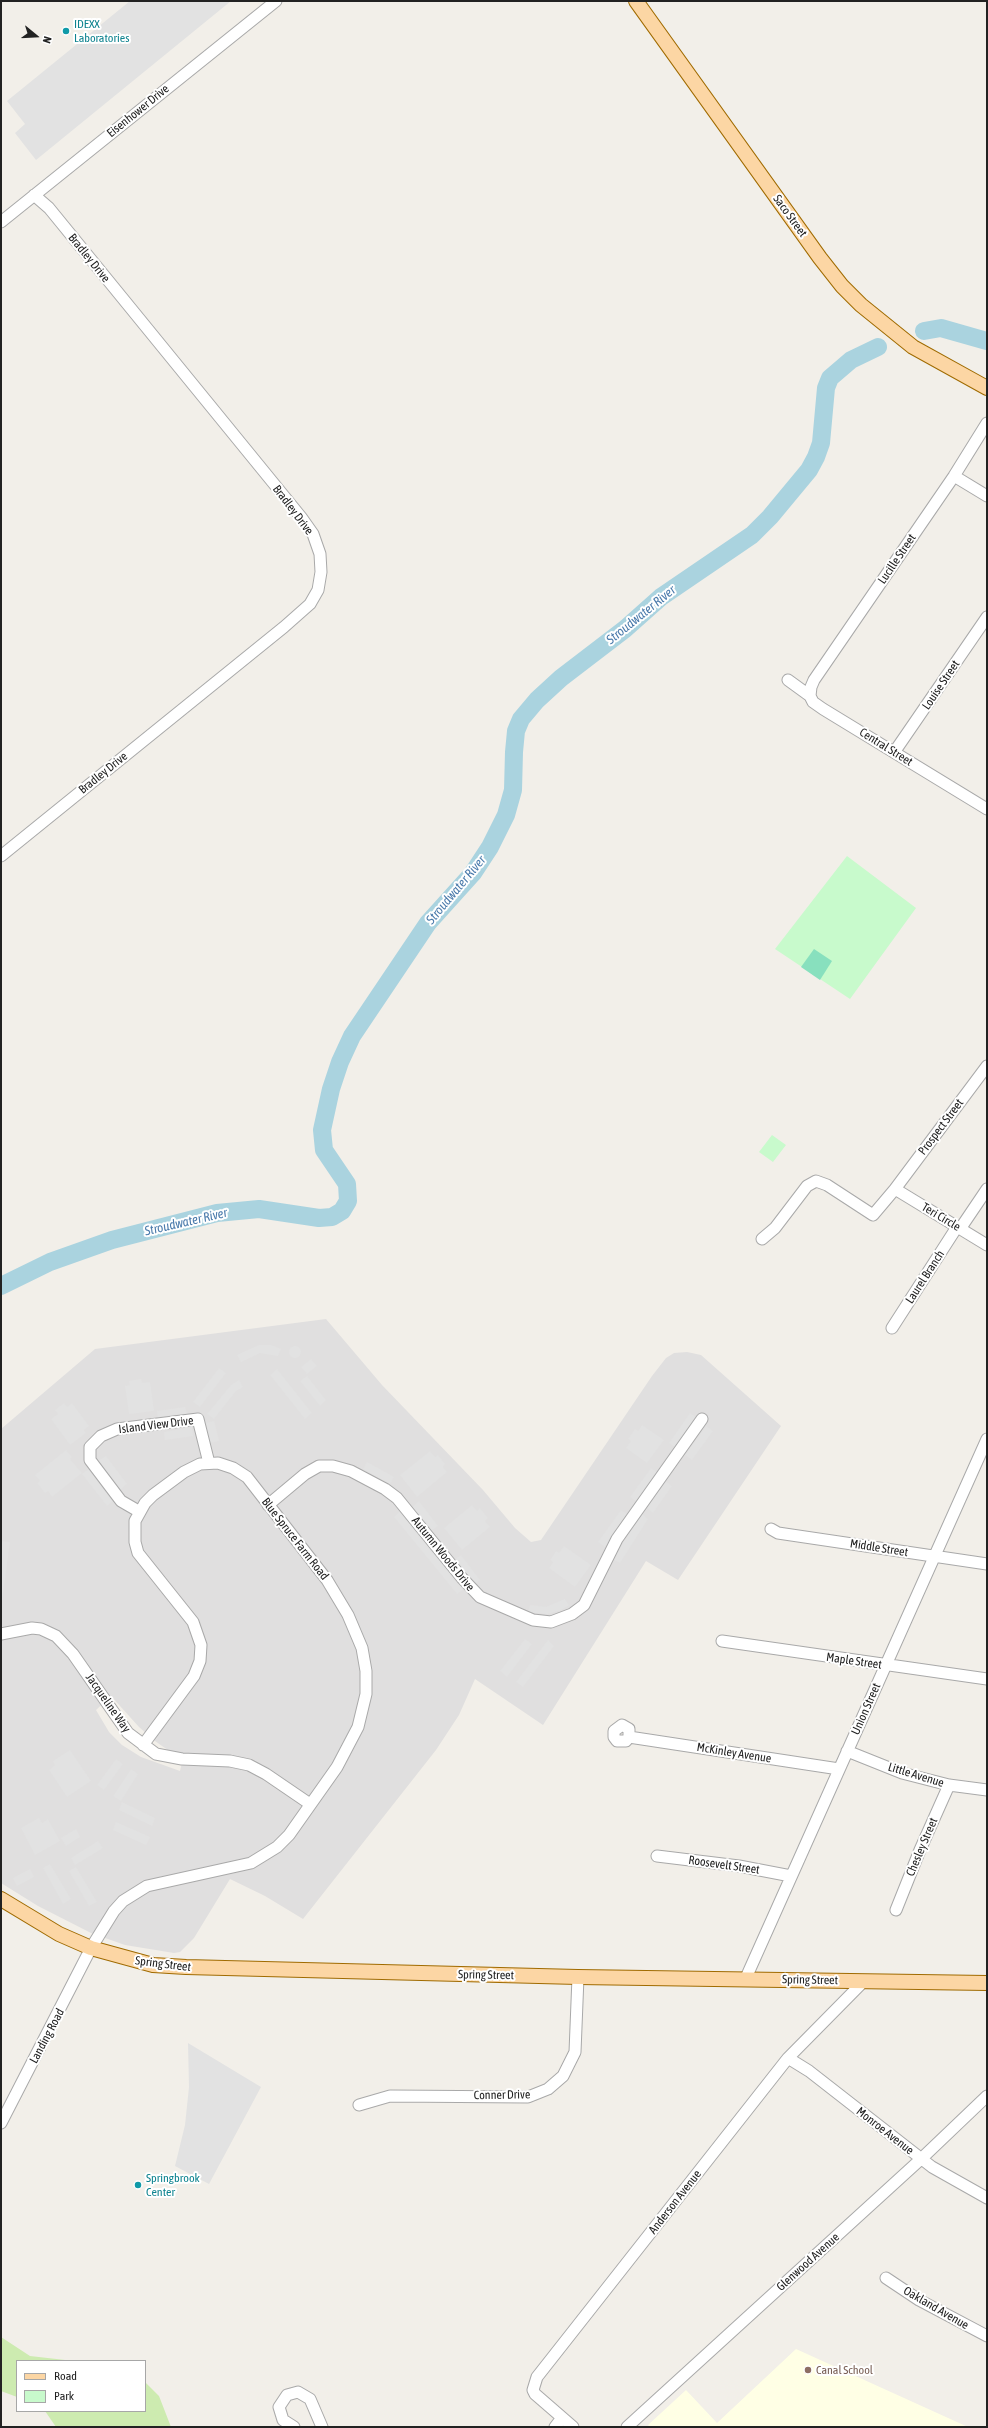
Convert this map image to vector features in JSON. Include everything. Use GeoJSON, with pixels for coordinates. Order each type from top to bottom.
{"type":"FeatureCollection","features":[{"type":"Feature","properties":{"kind":"main road","name":"Saco Street"},"geometry":{"type":"LineString","coordinates":[[636,1],[842,286],[861,305],[913,347],[987,388]]}},
{"type":"Feature","properties":{"kind":"main road","name":"Spring Street"},"geometry":{"type":"LineString","coordinates":[[1,1899],[46,1927],[92,1948],[153,1965],[578,1977],[987,1983]]}},
{"type":"Feature","properties":{"kind":"street","name":"Eisenhower Drive"},"geometry":{"type":"LineString","coordinates":[[1,222],[276,1]]}},
{"type":"Feature","properties":{"kind":"street","name":"Bradley Drive"},"geometry":{"type":"LineString","coordinates":[[1,856],[284,628],[310,604],[318,590],[321,572],[320,554],[313,534],[301,517],[49,208],[34,195]]}},
{"type":"Feature","properties":{"kind":"street","name":"Lucille Street"},"geometry":{"type":"LineString","coordinates":[[810,696],[811,687],[814,680],[954,476],[987,423]]}},
{"type":"Feature","properties":{"kind":"street"},"geometry":{"type":"LineString","coordinates":[[954,476],[987,496]]}},
{"type":"Feature","properties":{"kind":"street","name":"Louise Street"},"geometry":{"type":"LineString","coordinates":[[894,751],[987,617]]}},
{"type":"Feature","properties":{"kind":"street","name":"Central Street"},"geometry":{"type":"LineString","coordinates":[[788,680],[810,696],[813,702],[986,808]]}},
{"type":"Feature","properties":{"kind":"street","name":"Prospect Street"},"geometry":{"type":"LineString","coordinates":[[762,1239],[776,1228],[808,1186],[816,1181],[827,1184],[873,1215],[895,1189],[987,1066]]}},
{"type":"Feature","properties":{"kind":"street","name":"Teri Circle"},"geometry":{"type":"LineString","coordinates":[[895,1189],[987,1245]]}},
{"type":"Feature","properties":{"kind":"street","name":"Laurel Branch"},"geometry":{"type":"LineString","coordinates":[[892,1328],[987,1189]]}},
{"type":"Feature","properties":{"kind":"street","name":"Island View Drive"},"geometry":{"type":"LineString","coordinates":[[140,1512],[121,1501],[90,1460],[90,1447],[101,1436],[117,1430],[198,1419],[209,1463]]}},
{"type":"Feature","properties":{"kind":"street","name":"Autumn Woods Drive"},"geometry":{"type":"LineString","coordinates":[[268,1505],[305,1474],[319,1466],[343,1468],[374,1483],[397,1498],[462,1578],[480,1597],[533,1620],[551,1622],[572,1614],[584,1605],[617,1539],[702,1419]]}},
{"type":"Feature","properties":{"kind":"street","name":"Union Street"},"geometry":{"type":"LineString","coordinates":[[745,1980],[987,1439]]}},
{"type":"Feature","properties":{"kind":"street","name":"Blue Spruce Farm Road"},"geometry":{"type":"LineString","coordinates":[[92,1948],[114,1911],[135,1893],[147,1886],[251,1863],[277,1847],[343,1758],[358,1728],[366,1694],[364,1659],[353,1626],[327,1580],[268,1505],[241,1472],[226,1465],[209,1463],[184,1472],[153,1495],[140,1512],[134,1527],[138,1553],[193,1622],[200,1637],[201,1652],[198,1668],[190,1684],[143,1745]]}},
{"type":"Feature","properties":{"kind":"street","name":"Middle Street"},"geometry":{"type":"LineString","coordinates":[[771,1529],[778,1533],[987,1564]]}},
{"type":"Feature","properties":{"kind":"street","name":"Jacqueline Way"},"geometry":{"type":"LineString","coordinates":[[1,1634],[32,1628],[41,1629],[56,1636],[73,1654],[122,1726],[133,1738],[143,1745],[166,1757],[230,1761],[249,1765],[266,1774],[310,1804]]}},
{"type":"Feature","properties":{"kind":"street","name":"Maple Street"},"geometry":{"type":"LineString","coordinates":[[722,1641],[987,1678]]}},
{"type":"Feature","properties":{"kind":"street","name":"McKinley Avenue"},"geometry":{"type":"LineString","coordinates":[[629,1736],[839,1769]]}},
{"type":"Feature","properties":{"kind":"street","name":"Little Avenue"},"geometry":{"type":"LineString","coordinates":[[847,1751],[902,1772],[949,1785],[987,1790]]}},
{"type":"Feature","properties":{"kind":"street","name":"Chesley Street"},"geometry":{"type":"LineString","coordinates":[[896,1910],[920,1850],[949,1785]]}},
{"type":"Feature","properties":{"kind":"street","name":"Roosevelt Street"},"geometry":{"type":"LineString","coordinates":[[657,1856],[739,1866],[791,1876]]}},
{"type":"Feature","properties":{"kind":"street","name":"Landing Road"},"geometry":{"type":"LineString","coordinates":[[1,2122],[92,1948]]}},
{"type":"Feature","properties":{"kind":"street","name":"Conner Drive"},"geometry":{"type":"LineString","coordinates":[[359,2105],[390,2096],[528,2097],[548,2089],[563,2076],[576,2052],[578,1977]]}},
{"type":"Feature","properties":{"kind":"street","name":"Anderson Avenue"},"geometry":{"type":"LineString","coordinates":[[574,2427],[535,2394],[533,2390],[537,2377],[788,2058],[864,1981]]}},
{"type":"Feature","properties":{"kind":"street","name":"Monroe Avenue"},"geometry":{"type":"LineString","coordinates":[[788,2058],[808,2071],[921,2159],[946,2176],[987,2198]]}},
{"type":"Feature","properties":{"kind":"street","name":"Glenwood Avenue"},"geometry":{"type":"LineString","coordinates":[[627,2427],[921,2159],[987,2096]]}},
{"type":"Feature","properties":{"kind":"street","name":"Oakland Avenue"},"geometry":{"type":"LineString","coordinates":[[886,2278],[919,2300],[987,2336]]}},
{"type":"Feature","properties":{"kind":"street"},"geometry":{"type":"LineString","coordinates":[[294,2427],[283,2420],[279,2409],[283,2399],[295,2392],[304,2393],[310,2398],[322,2427]]}},
{"type":"Feature","properties":{"kind":"street"},"geometry":{"type":"LineString","coordinates":[[555,2427],[562,2418]]}},
{"type":"Feature","properties":{"kind":"shaded area"},"geometry":{"type":"Polygon","coordinates":[[[130,1],[231,1],[36,160],[15,133],[25,124],[7,101],[130,1]]]}},
{"type":"Feature","properties":{"kind":"shaded area"},"geometry":{"type":"Polygon","coordinates":[[[326,1319],[382,1385],[483,1490],[515,1528],[531,1542],[541,1540],[652,1376],[666,1358],[674,1353],[687,1352],[701,1355],[781,1426],[678,1580],[646,1561],[543,1725],[475,1679],[459,1715],[436,1750],[303,1919],[265,1896],[230,1879],[194,1938],[180,1952],[174,1953],[125,1945],[91,1933],[38,1906],[1,1883],[1,1429],[95,1349],[326,1319]],[[111,1696],[96,1710],[109,1732],[122,1745],[141,1757],[180,1771],[184,1754],[172,1753],[139,1727],[111,1696]]]}},
{"type":"Feature","properties":{"kind":"shaded area"},"geometry":{"type":"Polygon","coordinates":[[[259,1345],[271,1345],[281,1349],[278,1356],[260,1353],[241,1362],[237,1355],[259,1345]]]}},
{"type":"Feature","properties":{"kind":"shaded area"},"geometry":{"type":"Polygon","coordinates":[[[295,1346],[299,1348],[301,1352],[299,1356],[295,1358],[291,1356],[289,1352],[291,1348],[295,1346]]]}},
{"type":"Feature","properties":{"kind":"shaded area"},"geometry":{"type":"Polygon","coordinates":[[[311,1359],[317,1366],[307,1374],[301,1367],[311,1359]]]}},
{"type":"Feature","properties":{"kind":"shaded area"},"geometry":{"type":"Polygon","coordinates":[[[219,1368],[226,1373],[200,1407],[193,1402],[219,1368]]]}},
{"type":"Feature","properties":{"kind":"shaded area"},"geometry":{"type":"Polygon","coordinates":[[[277,1369],[312,1413],[305,1419],[270,1375],[277,1369]]]}},
{"type":"Feature","properties":{"kind":"shaded area"},"geometry":{"type":"Polygon","coordinates":[[[307,1376],[326,1400],[320,1406],[300,1381],[307,1376]]]}},
{"type":"Feature","properties":{"kind":"shaded area"},"geometry":{"type":"Polygon","coordinates":[[[141,1379],[142,1383],[150,1382],[154,1411],[129,1414],[125,1386],[130,1385],[129,1381],[141,1379]]]}},
{"type":"Feature","properties":{"kind":"shaded area"},"geometry":{"type":"Polygon","coordinates":[[[239,1380],[243,1387],[236,1391],[214,1419],[207,1414],[231,1385],[239,1380]]]}},
{"type":"Feature","properties":{"kind":"shaded area"},"geometry":{"type":"Polygon","coordinates":[[[64,1403],[67,1407],[72,1403],[89,1426],[84,1430],[86,1433],[70,1445],[51,1419],[58,1414],[55,1410],[64,1403]]]}},
{"type":"Feature","properties":{"kind":"shaded area"},"geometry":{"type":"Polygon","coordinates":[[[185,1407],[187,1415],[158,1420],[157,1411],[185,1407]]]}},
{"type":"Feature","properties":{"kind":"shaded area"},"geometry":{"type":"Polygon","coordinates":[[[690,1413],[697,1418],[676,1448],[669,1443],[690,1413]]]}},
{"type":"Feature","properties":{"kind":"shaded area"},"geometry":{"type":"Polygon","coordinates":[[[214,1421],[219,1441],[210,1443],[206,1423],[214,1421]]]}},
{"type":"Feature","properties":{"kind":"shaded area"},"geometry":{"type":"Polygon","coordinates":[[[642,1425],[664,1440],[647,1463],[626,1448],[631,1441],[628,1439],[635,1429],[638,1431],[642,1425]]]}},
{"type":"Feature","properties":{"kind":"shaded area"},"geometry":{"type":"Polygon","coordinates":[[[706,1426],[713,1431],[692,1460],[685,1455],[706,1426]]]}},
{"type":"Feature","properties":{"kind":"shaded area"},"geometry":{"type":"Polygon","coordinates":[[[192,1427],[193,1436],[165,1440],[164,1432],[192,1427]]]}},
{"type":"Feature","properties":{"kind":"shaded area"},"geometry":{"type":"Polygon","coordinates":[[[66,1450],[72,1457],[70,1459],[82,1473],[52,1497],[48,1491],[45,1493],[37,1483],[40,1481],[35,1475],[66,1450]]]}},
{"type":"Feature","properties":{"kind":"shaded area"},"geometry":{"type":"Polygon","coordinates":[[[430,1451],[435,1457],[438,1455],[445,1464],[443,1467],[447,1472],[417,1497],[400,1475],[430,1451]]]}},
{"type":"Feature","properties":{"kind":"shaded area"},"geometry":{"type":"Polygon","coordinates":[[[106,1456],[127,1484],[120,1490],[98,1461],[106,1456]]]}},
{"type":"Feature","properties":{"kind":"shaded area"},"geometry":{"type":"Polygon","coordinates":[[[367,1462],[394,1477],[390,1484],[363,1469],[367,1462]]]}},
{"type":"Feature","properties":{"kind":"shaded area"},"geometry":{"type":"Polygon","coordinates":[[[651,1468],[658,1473],[637,1502],[630,1497],[651,1468]]]}},
{"type":"Feature","properties":{"kind":"shaded area"},"geometry":{"type":"Polygon","coordinates":[[[89,1469],[113,1501],[107,1506],[82,1474],[89,1469]]]}},
{"type":"Feature","properties":{"kind":"shaded area"},"geometry":{"type":"Polygon","coordinates":[[[665,1481],[672,1486],[653,1513],[646,1507],[665,1481]]]}},
{"type":"Feature","properties":{"kind":"shaded area"},"geometry":{"type":"Polygon","coordinates":[[[419,1501],[438,1526],[431,1531],[412,1507],[419,1501]]]}},
{"type":"Feature","properties":{"kind":"shaded area"},"geometry":{"type":"Polygon","coordinates":[[[472,1505],[477,1511],[480,1508],[488,1518],[485,1521],[490,1527],[462,1550],[444,1528],[472,1505]]]}},
{"type":"Feature","properties":{"kind":"shaded area"},"geometry":{"type":"Polygon","coordinates":[[[621,1510],[628,1515],[605,1547],[598,1542],[621,1510]]]}},
{"type":"Feature","properties":{"kind":"shaded area"},"geometry":{"type":"Polygon","coordinates":[[[400,1511],[464,1589],[457,1594],[394,1517],[400,1511]]]}},
{"type":"Feature","properties":{"kind":"shaded area"},"geometry":{"type":"Polygon","coordinates":[[[642,1514],[648,1519],[620,1563],[612,1559],[642,1514]]]}},
{"type":"Feature","properties":{"kind":"shaded area"},"geometry":{"type":"Polygon","coordinates":[[[1,1541],[10,1542],[1,1608],[1,1541]]]}},
{"type":"Feature","properties":{"kind":"shaded area"},"geometry":{"type":"Polygon","coordinates":[[[564,1546],[591,1565],[575,1587],[549,1568],[553,1562],[550,1560],[556,1551],[559,1553],[564,1546]]]}},
{"type":"Feature","properties":{"kind":"shaded area"},"geometry":{"type":"Polygon","coordinates":[[[461,1555],[480,1580],[474,1585],[454,1560],[461,1555]]]}},
{"type":"Feature","properties":{"kind":"shaded area"},"geometry":{"type":"Polygon","coordinates":[[[565,1599],[569,1605],[561,1610],[547,1614],[528,1612],[530,1605],[546,1607],[565,1599]]]}},
{"type":"Feature","properties":{"kind":"shaded area"},"geometry":{"type":"Polygon","coordinates":[[[525,1639],[532,1644],[507,1677],[500,1671],[525,1639]]]}},
{"type":"Feature","properties":{"kind":"shaded area"},"geometry":{"type":"Polygon","coordinates":[[[548,1640],[554,1646],[523,1687],[516,1682],[548,1640]]]}},
{"type":"Feature","properties":{"kind":"shaded area"},"geometry":{"type":"Polygon","coordinates":[[[70,1750],[91,1781],[67,1797],[49,1770],[55,1765],[53,1761],[70,1750]]]}},
{"type":"Feature","properties":{"kind":"shaded area"},"geometry":{"type":"Polygon","coordinates":[[[116,1759],[123,1764],[104,1790],[97,1785],[116,1759]]]}},
{"type":"Feature","properties":{"kind":"shaded area"},"geometry":{"type":"Polygon","coordinates":[[[131,1769],[138,1774],[121,1801],[113,1796],[131,1769]]]}},
{"type":"Feature","properties":{"kind":"shaded area"},"geometry":{"type":"Polygon","coordinates":[[[122,1802],[155,1818],[152,1826],[119,1810],[122,1802]]]}},
{"type":"Feature","properties":{"kind":"shaded area"},"geometry":{"type":"Polygon","coordinates":[[[39,1818],[42,1823],[48,1819],[60,1841],[35,1855],[21,1828],[39,1818]]]}},
{"type":"Feature","properties":{"kind":"shaded area"},"geometry":{"type":"Polygon","coordinates":[[[116,1822],[150,1837],[146,1845],[113,1830],[116,1822]]]}},
{"type":"Feature","properties":{"kind":"shaded area"},"geometry":{"type":"Polygon","coordinates":[[[76,1829],[80,1837],[66,1846],[61,1838],[76,1829]]]}},
{"type":"Feature","properties":{"kind":"shaded area"},"geometry":{"type":"Polygon","coordinates":[[[98,1841],[103,1848],[75,1865],[71,1858],[98,1841]]]}},
{"type":"Feature","properties":{"kind":"shaded area"},"geometry":{"type":"Polygon","coordinates":[[[50,1864],[71,1899],[63,1904],[43,1868],[50,1864]]]}},
{"type":"Feature","properties":{"kind":"shaded area"},"geometry":{"type":"Polygon","coordinates":[[[76,1867],[97,1902],[89,1906],[69,1871],[76,1867]]]}},
{"type":"Feature","properties":{"kind":"shaded area"},"geometry":{"type":"Polygon","coordinates":[[[30,1869],[34,1877],[17,1886],[13,1878],[30,1869]]]}},
{"type":"Feature","properties":{"kind":"shaded area"},"geometry":{"type":"Polygon","coordinates":[[[188,2043],[261,2087],[209,2184],[175,2166],[185,2125],[189,2087],[188,2043]]]}},
{"type":"Feature","properties":{"kind":"shaded area","name":"Canal School"},"geometry":{"type":"Polygon","coordinates":[[[796,2349],[968,2427],[650,2427],[648,2425],[686,2390],[717,2423],[796,2349]]]}},
{"type":"Feature","properties":{"kind":"green space"},"geometry":{"type":"Polygon","coordinates":[[[847,856],[916,908],[850,999],[775,949],[847,856]]]}},
{"type":"Feature","properties":{"kind":"green space"},"geometry":{"type":"Polygon","coordinates":[[[814,949],[832,961],[820,980],[801,967],[814,949]]]}},
{"type":"Feature","properties":{"kind":"green space"},"geometry":{"type":"Polygon","coordinates":[[[772,1135],[786,1145],[773,1162],[759,1152],[772,1135]]]}},
{"type":"Feature","properties":{"kind":"green space"},"geometry":{"type":"Polygon","coordinates":[[[1,2337],[30,2356],[65,2360],[16,2360],[16,2397],[1,2391],[1,2337]]]}},
{"type":"Feature","properties":{"kind":"green space"},"geometry":{"type":"Polygon","coordinates":[[[146,2383],[159,2396],[171,2427],[56,2427],[46,2412],[146,2412],[146,2383]]]}},
{"type":"Feature","properties":{"kind":"waterway","name":"Stroudwater River"},"geometry":{"type":"LineString","coordinates":[[924,331],[941,328],[987,341]]}},
{"type":"Feature","properties":{"kind":"waterway","name":"Stroudwater River"},"geometry":{"type":"LineString","coordinates":[[1,1286],[50,1262],[112,1240],[217,1213],[259,1209],[319,1218],[332,1217],[342,1211],[348,1201],[347,1184],[324,1150],[322,1130],[331,1089],[340,1062],[352,1036],[428,923],[473,873],[490,847],[506,815],[513,790],[516,731],[521,719],[537,700],[561,678],[625,629],[661,597],[752,535],[770,517],[809,470],[816,457],[821,443],[826,388],[830,378],[851,360],[878,347]]}},
{"type":"Feature","properties":{"kind":"place","name":"IDEXX Laboratories"},"geometry":{"type":"Point","coordinates":[66,31]}},
{"type":"Feature","properties":{"kind":"place","name":"Springbrook Center"},"geometry":{"type":"Point","coordinates":[138,2185]}},
{"type":"Feature","properties":{"kind":"place","name":"Canal School"},"geometry":{"type":"Point","coordinates":[808,2370]}}]}
